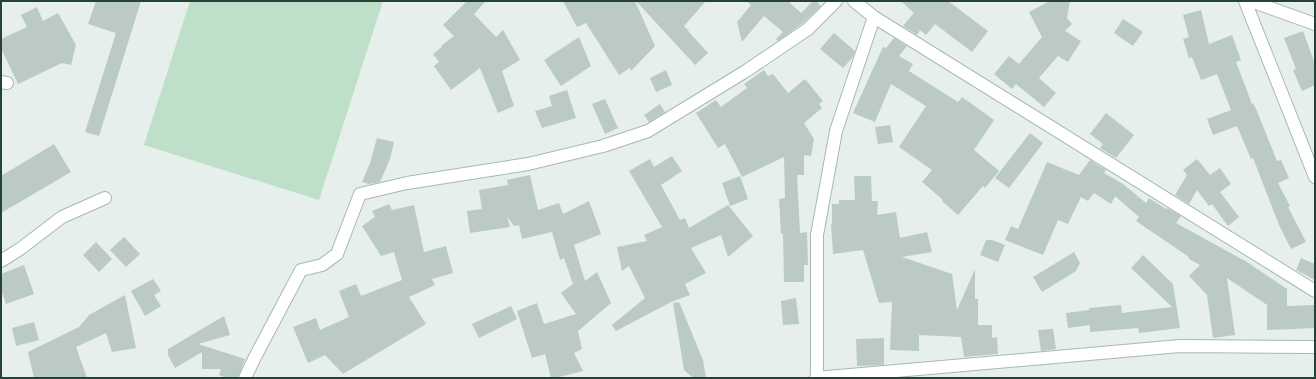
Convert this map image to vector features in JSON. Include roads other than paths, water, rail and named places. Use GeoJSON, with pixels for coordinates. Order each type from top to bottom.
{"type":"FeatureCollection","features":[{"type":"Feature","properties":{"kind":"street"},"geometry":{"type":"LineString","coordinates":[[245,378],[301,270],[322,265],[337,254],[360,194],[407,183],[528,164],[603,146],[648,131],[746,71],[808,29],[836,1]]}},
{"type":"Feature","properties":{"kind":"street"},"geometry":{"type":"LineString","coordinates":[[854,1],[874,17],[1315,291]]}},
{"type":"Feature","properties":{"kind":"street"},"geometry":{"type":"LineString","coordinates":[[1245,1],[1315,177]]}},
{"type":"Feature","properties":{"kind":"street"},"geometry":{"type":"LineString","coordinates":[[1251,1],[1315,24]]}},
{"type":"Feature","properties":{"kind":"street"},"geometry":{"type":"LineString","coordinates":[[874,17],[836,130],[817,235],[816,378],[1180,346],[1315,347]]}},
{"type":"Feature","properties":{"kind":"street"},"geometry":{"type":"LineString","coordinates":[[1,261],[20,249],[62,217],[105,198]]}}]}
